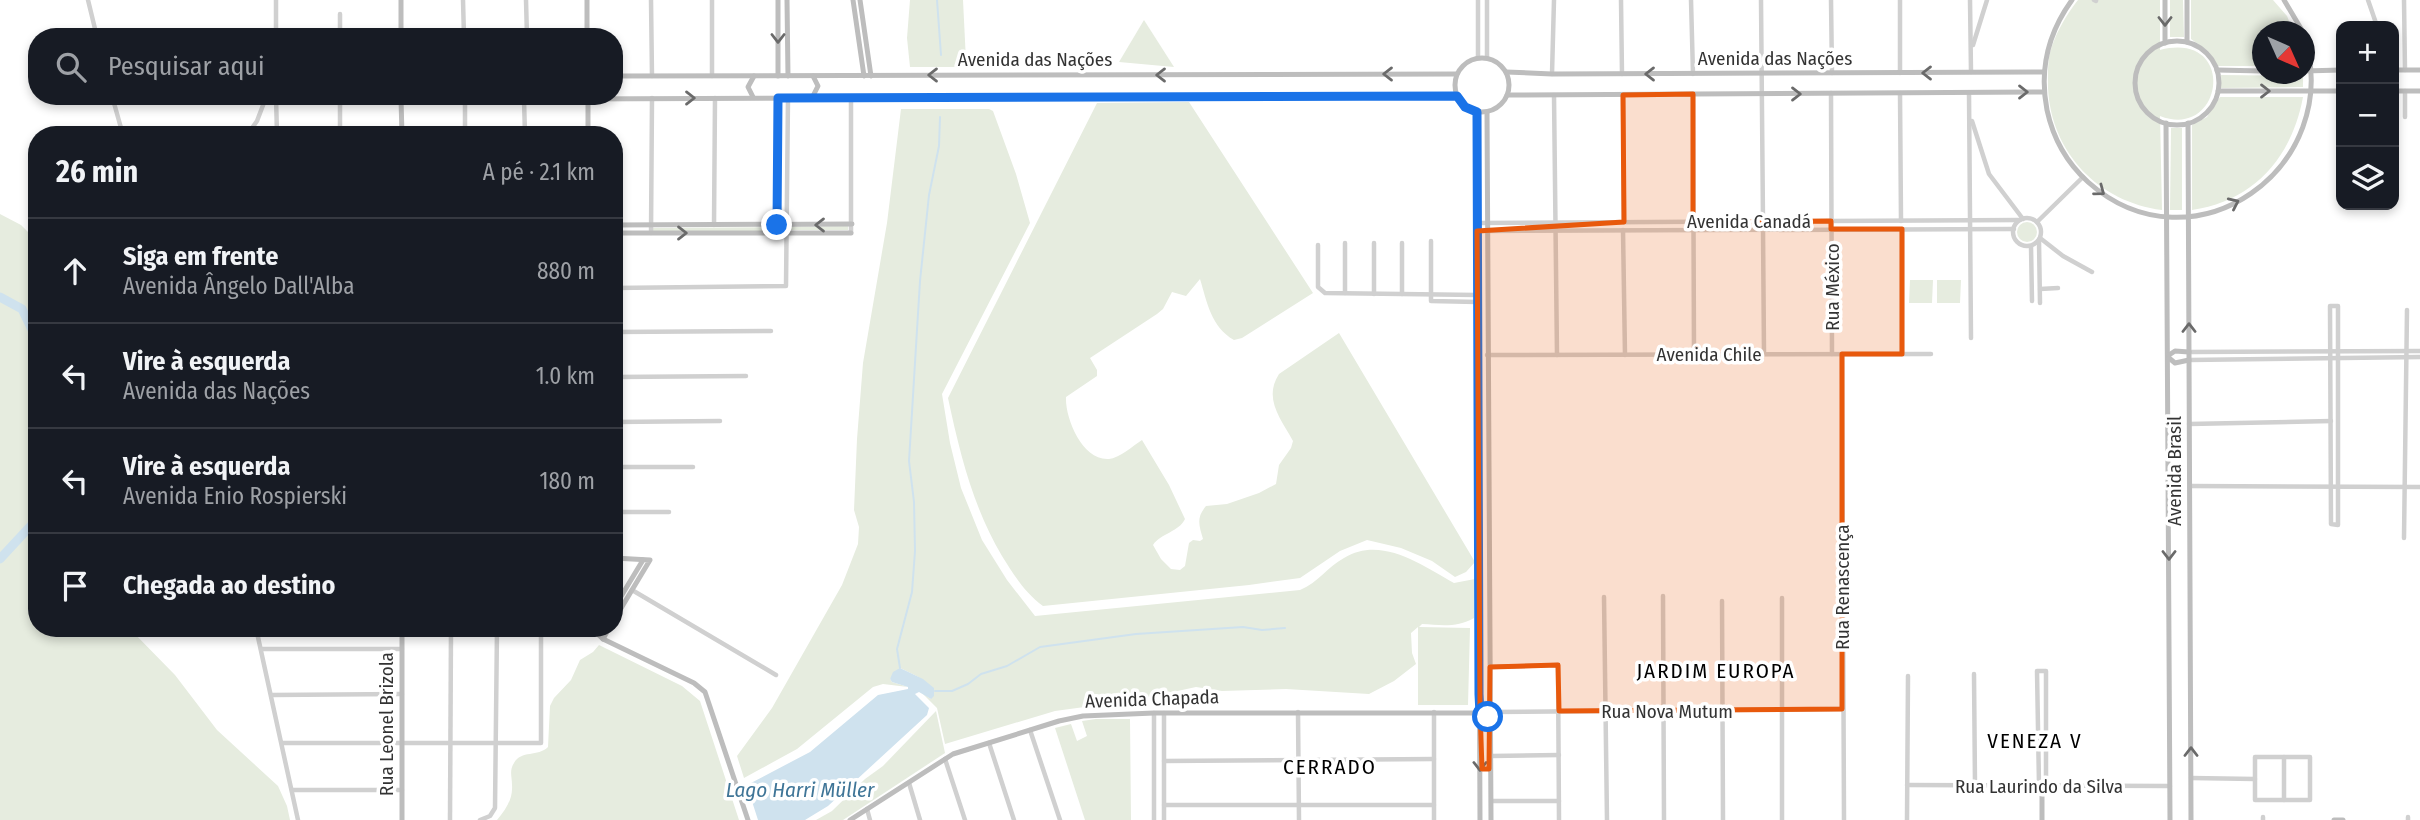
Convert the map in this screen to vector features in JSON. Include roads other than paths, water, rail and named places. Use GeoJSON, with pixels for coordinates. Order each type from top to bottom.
{"type":"FeatureCollection","features":[{"type":"Feature","properties":{"kind":"main road"},"geometry":{"type":"LineString","coordinates":[[401,0],[401,28]]}},
{"type":"Feature","properties":{"kind":"main road"},"geometry":{"type":"LineString","coordinates":[[587,0],[587,28]]}},
{"type":"Feature","properties":{"kind":"main road"},"geometry":{"type":"LineString","coordinates":[[778,0],[778,76]]}},
{"type":"Feature","properties":{"kind":"main road"},"geometry":{"type":"LineString","coordinates":[[787,0],[788,76]]}},
{"type":"Feature","properties":{"kind":"main road"},"geometry":{"type":"LineString","coordinates":[[853,0],[868,76]]}},
{"type":"Feature","properties":{"kind":"main road"},"geometry":{"type":"LineString","coordinates":[[860,0],[868,76]]}},
{"type":"Feature","properties":{"kind":"main road"},"geometry":{"type":"LineString","coordinates":[[2073,0],[2057,22],[2050,40],[2044,72],[2049,120],[2057,141],[2083,177],[2111,200],[2126,207],[2168,218],[2189,217],[2224,208],[2244,198],[2279,169],[2297,145],[2304,129],[2312,91],[2311,84]]}},
{"type":"Feature","properties":{"kind":"main road"},"geometry":{"type":"LineString","coordinates":[[2165,0],[2165,43]]}},
{"type":"Feature","properties":{"kind":"main road"},"geometry":{"type":"LineString","coordinates":[[2187,0],[2187,42]]}},
{"type":"Feature","properties":{"kind":"main road"},"geometry":{"type":"LineString","coordinates":[[2284,0],[2296,21]]}},
{"type":"Feature","properties":{"kind":"main road"},"geometry":{"type":"LineString","coordinates":[[2187,42],[2200,48],[2211,58],[2217,71],[2218,91],[2206,113],[2189,123],[2166,123],[2155,118],[2139,100],[2135,82],[2137,69],[2153,48],[2165,43],[2187,42]]}},
{"type":"Feature","properties":{"kind":"main road"},"geometry":{"type":"LineString","coordinates":[[1478,58],[1487,58],[1495,61],[1506,72],[1509,83],[1507,95],[1499,106],[1488,112],[1477,112],[1465,107],[1457,96],[1455,82],[1462,66],[1478,58]]}},
{"type":"Feature","properties":{"kind":"main road"},"geometry":{"type":"LineString","coordinates":[[2315,71],[2336,70]]}},
{"type":"Feature","properties":{"kind":"main road"},"geometry":{"type":"LineString","coordinates":[[2399,70],[2420,70]]}},
{"type":"Feature","properties":{"kind":"main road"},"geometry":{"type":"LineString","coordinates":[[2217,71],[2252,71]]}},
{"type":"Feature","properties":{"kind":"main road","name":"Avenida das Nações"},"geometry":{"type":"LineString","coordinates":[[1506,72],[2044,72]]}},
{"type":"Feature","properties":{"kind":"main road","name":"Avenida das Nações"},"geometry":{"type":"LineString","coordinates":[[623,76],[1457,74]]}},
{"type":"Feature","properties":{"kind":"main road"},"geometry":{"type":"LineString","coordinates":[[754,76],[748,87],[750,95],[755,98]]}},
{"type":"Feature","properties":{"kind":"main road"},"geometry":{"type":"LineString","coordinates":[[812,76],[818,86],[812,98]]}},
{"type":"Feature","properties":{"kind":"main road"},"geometry":{"type":"LineString","coordinates":[[2218,91],[2336,91]]}},
{"type":"Feature","properties":{"kind":"main road"},"geometry":{"type":"LineString","coordinates":[[2399,91],[2420,91]]}},
{"type":"Feature","properties":{"kind":"main road","name":"Avenida das Nações"},"geometry":{"type":"LineString","coordinates":[[1507,95],[2044,92]]}},
{"type":"Feature","properties":{"kind":"main road","name":"Avenida das Nações"},"geometry":{"type":"LineString","coordinates":[[623,98],[1457,96]]}},
{"type":"Feature","properties":{"kind":"main road"},"geometry":{"type":"LineString","coordinates":[[401,105],[402,126]]}},
{"type":"Feature","properties":{"kind":"main road"},"geometry":{"type":"LineString","coordinates":[[588,105],[588,126]]}},
{"type":"Feature","properties":{"kind":"main road"},"geometry":{"type":"LineString","coordinates":[[1477,112],[1480,820]]}},
{"type":"Feature","properties":{"kind":"main road"},"geometry":{"type":"LineString","coordinates":[[1488,112],[1491,820]]}},
{"type":"Feature","properties":{"kind":"main road","name":"Avenida Brasil"},"geometry":{"type":"LineString","coordinates":[[2166,123],[2170,820]]}},
{"type":"Feature","properties":{"kind":"main road","name":"Avenida Brasil"},"geometry":{"type":"LineString","coordinates":[[2189,123],[2191,820]]}},
{"type":"Feature","properties":{"kind":"main road"},"geometry":{"type":"LineString","coordinates":[[623,225],[852,224]]}},
{"type":"Feature","properties":{"kind":"main road"},"geometry":{"type":"LineString","coordinates":[[623,233],[851,233]]}},
{"type":"Feature","properties":{"kind":"main road"},"geometry":{"type":"LineString","coordinates":[[2189,352],[2175,351],[2169,357],[2175,363],[2189,360]]}},
{"type":"Feature","properties":{"kind":"main road"},"geometry":{"type":"LineString","coordinates":[[623,559],[646,560]]}},
{"type":"Feature","properties":{"kind":"main road"},"geometry":{"type":"LineString","coordinates":[[623,605],[646,560]]}},
{"type":"Feature","properties":{"kind":"main road"},"geometry":{"type":"LineString","coordinates":[[623,594],[646,560]]}},
{"type":"Feature","properties":{"kind":"main road","name":"Rua Leonel Brizola"},"geometry":{"type":"LineString","coordinates":[[402,637],[402,820]]}},
{"type":"Feature","properties":{"kind":"main road"},"geometry":{"type":"LineString","coordinates":[[600,638],[694,683],[705,692],[748,820]]}},
{"type":"Feature","properties":{"kind":"main road","name":"Avenida Chapada"},"geometry":{"type":"LineString","coordinates":[[850,820],[945,759],[1030,730],[1083,716],[1154,713],[1480,713],[1485,706],[1491,712]]}},
{"type":"Feature","properties":{"kind":"main road"},"geometry":{"type":"LineString","coordinates":[[2042,793],[2042,820]]}},
{"type":"Feature","properties":{"kind":"main road"},"geometry":{"type":"LineString","coordinates":[[2334,820],[2343,820]]}},
{"type":"Feature","properties":{"kind":"street"},"geometry":{"type":"LineString","coordinates":[[88,0],[95,28]]}},
{"type":"Feature","properties":{"kind":"street"},"geometry":{"type":"LineString","coordinates":[[276,0],[276,28]]}},
{"type":"Feature","properties":{"kind":"street"},"geometry":{"type":"LineString","coordinates":[[463,0],[464,28]]}},
{"type":"Feature","properties":{"kind":"street"},"geometry":{"type":"LineString","coordinates":[[526,0],[527,28]]}},
{"type":"Feature","properties":{"kind":"street"},"geometry":{"type":"LineString","coordinates":[[651,0],[652,76]]}},
{"type":"Feature","properties":{"kind":"street"},"geometry":{"type":"LineString","coordinates":[[712,0],[712,76]]}},
{"type":"Feature","properties":{"kind":"street"},"geometry":{"type":"LineString","coordinates":[[1478,0],[1478,58]]}},
{"type":"Feature","properties":{"kind":"street"},"geometry":{"type":"LineString","coordinates":[[1487,0],[1487,58]]}},
{"type":"Feature","properties":{"kind":"street"},"geometry":{"type":"LineString","coordinates":[[1552,74],[1553,0]]}},
{"type":"Feature","properties":{"kind":"street"},"geometry":{"type":"LineString","coordinates":[[1621,0],[1622,74]]}},
{"type":"Feature","properties":{"kind":"street"},"geometry":{"type":"LineString","coordinates":[[1691,0],[1693,74]]}},
{"type":"Feature","properties":{"kind":"street"},"geometry":{"type":"LineString","coordinates":[[1761,0],[1763,221]]}},
{"type":"Feature","properties":{"kind":"street"},"geometry":{"type":"LineString","coordinates":[[1831,0],[1832,73]]}},
{"type":"Feature","properties":{"kind":"street"},"geometry":{"type":"LineString","coordinates":[[1900,0],[1900,73]]}},
{"type":"Feature","properties":{"kind":"street"},"geometry":{"type":"LineString","coordinates":[[1970,0],[1971,72]]}},
{"type":"Feature","properties":{"kind":"street"},"geometry":{"type":"LineString","coordinates":[[1971,53],[1987,0]]}},
{"type":"Feature","properties":{"kind":"street"},"geometry":{"type":"LineString","coordinates":[[2368,0],[2375,21]]}},
{"type":"Feature","properties":{"kind":"street"},"geometry":{"type":"LineString","coordinates":[[2404,0],[2405,70]]}},
{"type":"Feature","properties":{"kind":"street"},"geometry":{"type":"LineString","coordinates":[[340,14],[340,28]]}},
{"type":"Feature","properties":{"kind":"street"},"geometry":{"type":"LineString","coordinates":[[2404,91],[2405,117]]}},
{"type":"Feature","properties":{"kind":"street","name":"Rua México"},"geometry":{"type":"LineString","coordinates":[[1831,93],[1832,354]]}},
{"type":"Feature","properties":{"kind":"street"},"geometry":{"type":"LineString","coordinates":[[1900,93],[1901,221]]}},
{"type":"Feature","properties":{"kind":"street"},"geometry":{"type":"LineString","coordinates":[[1969,93],[1971,338]]}},
{"type":"Feature","properties":{"kind":"street"},"geometry":{"type":"LineString","coordinates":[[1693,94],[1694,354]]}},
{"type":"Feature","properties":{"kind":"street"},"geometry":{"type":"LineString","coordinates":[[1554,95],[1557,355]]}},
{"type":"Feature","properties":{"kind":"street"},"geometry":{"type":"LineString","coordinates":[[1623,95],[1624,222]]}},
{"type":"Feature","properties":{"kind":"street"},"geometry":{"type":"LineString","coordinates":[[651,233],[652,98]]}},
{"type":"Feature","properties":{"kind":"street"},"geometry":{"type":"LineString","coordinates":[[714,225],[715,98]]}},
{"type":"Feature","properties":{"kind":"street"},"geometry":{"type":"LineString","coordinates":[[777,225],[778,98]]}},
{"type":"Feature","properties":{"kind":"street"},"geometry":{"type":"LineString","coordinates":[[623,288],[786,286],[788,98]]}},
{"type":"Feature","properties":{"kind":"street"},"geometry":{"type":"LineString","coordinates":[[851,98],[851,233]]}},
{"type":"Feature","properties":{"kind":"street"},"geometry":{"type":"LineString","coordinates":[[115,105],[121,126]]}},
{"type":"Feature","properties":{"kind":"street"},"geometry":{"type":"LineString","coordinates":[[253,126],[263,105]]}},
{"type":"Feature","properties":{"kind":"street"},"geometry":{"type":"LineString","coordinates":[[276,105],[277,126]]}},
{"type":"Feature","properties":{"kind":"street"},"geometry":{"type":"LineString","coordinates":[[340,126],[341,105]]}},
{"type":"Feature","properties":{"kind":"street"},"geometry":{"type":"LineString","coordinates":[[465,105],[465,126]]}},
{"type":"Feature","properties":{"kind":"street"},"geometry":{"type":"LineString","coordinates":[[524,105],[525,126]]}},
{"type":"Feature","properties":{"kind":"street"},"geometry":{"type":"LineString","coordinates":[[1970,113],[1989,174],[2022,220]]}},
{"type":"Feature","properties":{"kind":"street"},"geometry":{"type":"LineString","coordinates":[[2037,222],[2083,177]]}},
{"type":"Feature","properties":{"kind":"street"},"geometry":{"type":"LineString","coordinates":[[2040,239],[2031,246],[2023,246],[2016,241],[2014,229],[2022,220],[2029,218],[2037,222],[2041,230],[2040,303]]}},
{"type":"Feature","properties":{"kind":"street","name":"Avenida Canadá"},"geometry":{"type":"LineString","coordinates":[[1477,223],[2022,220]]}},
{"type":"Feature","properties":{"kind":"street"},"geometry":{"type":"LineString","coordinates":[[1763,229],[1764,354]]}},
{"type":"Feature","properties":{"kind":"street"},"geometry":{"type":"LineString","coordinates":[[1902,229],[1902,354]]}},
{"type":"Feature","properties":{"kind":"street","name":"Avenida Canadá"},"geometry":{"type":"LineString","coordinates":[[1477,230],[2014,229]]}},
{"type":"Feature","properties":{"kind":"street"},"geometry":{"type":"LineString","coordinates":[[1623,230],[1625,355]]}},
{"type":"Feature","properties":{"kind":"street"},"geometry":{"type":"LineString","coordinates":[[2040,239],[2092,272]]}},
{"type":"Feature","properties":{"kind":"street"},"geometry":{"type":"LineString","coordinates":[[1431,241],[1431,298]]}},
{"type":"Feature","properties":{"kind":"street"},"geometry":{"type":"LineString","coordinates":[[1345,243],[1345,293]]}},
{"type":"Feature","properties":{"kind":"street"},"geometry":{"type":"LineString","coordinates":[[1374,243],[1374,294]]}},
{"type":"Feature","properties":{"kind":"street"},"geometry":{"type":"LineString","coordinates":[[1402,243],[1402,294]]}},
{"type":"Feature","properties":{"kind":"street"},"geometry":{"type":"LineString","coordinates":[[1318,245],[1318,287],[1325,293],[1477,299]]}},
{"type":"Feature","properties":{"kind":"street"},"geometry":{"type":"LineString","coordinates":[[2031,246],[2032,301]]}},
{"type":"Feature","properties":{"kind":"street"},"geometry":{"type":"LineString","coordinates":[[2040,289],[2057,288]]}},
{"type":"Feature","properties":{"kind":"street"},"geometry":{"type":"LineString","coordinates":[[2330,306],[2339,306],[2338,350],[2338,524],[2331,524],[2330,306]]}},
{"type":"Feature","properties":{"kind":"street"},"geometry":{"type":"LineString","coordinates":[[2404,537],[2407,310]]}},
{"type":"Feature","properties":{"kind":"street"},"geometry":{"type":"LineString","coordinates":[[623,332],[771,331]]}},
{"type":"Feature","properties":{"kind":"street"},"geometry":{"type":"LineString","coordinates":[[2189,352],[2338,350],[2420,357]]}},
{"type":"Feature","properties":{"kind":"street"},"geometry":{"type":"LineString","coordinates":[[2189,360],[2338,357],[2420,351]]}},
{"type":"Feature","properties":{"kind":"street","name":"Rua Renascença"},"geometry":{"type":"LineString","coordinates":[[1842,354],[1843,820]]}},
{"type":"Feature","properties":{"kind":"street","name":"Avenida Chile"},"geometry":{"type":"LineString","coordinates":[[1488,355],[1931,354]]}},
{"type":"Feature","properties":{"kind":"street"},"geometry":{"type":"LineString","coordinates":[[623,377],[746,376]]}},
{"type":"Feature","properties":{"kind":"street"},"geometry":{"type":"LineString","coordinates":[[623,422],[720,421]]}},
{"type":"Feature","properties":{"kind":"street"},"geometry":{"type":"LineString","coordinates":[[2189,424],[2331,421]]}},
{"type":"Feature","properties":{"kind":"street"},"geometry":{"type":"LineString","coordinates":[[623,467],[693,467]]}},
{"type":"Feature","properties":{"kind":"street"},"geometry":{"type":"LineString","coordinates":[[2190,486],[2420,487]]}},
{"type":"Feature","properties":{"kind":"street"},"geometry":{"type":"LineString","coordinates":[[623,512],[669,512]]}},
{"type":"Feature","properties":{"kind":"street"},"geometry":{"type":"LineString","coordinates":[[632,590],[776,675]]}},
{"type":"Feature","properties":{"kind":"street"},"geometry":{"type":"LineString","coordinates":[[1663,596],[1664,820]]}},
{"type":"Feature","properties":{"kind":"street"},"geometry":{"type":"LineString","coordinates":[[1604,597],[1606,820]]}},
{"type":"Feature","properties":{"kind":"street"},"geometry":{"type":"LineString","coordinates":[[1782,597],[1782,820]]}},
{"type":"Feature","properties":{"kind":"street"},"geometry":{"type":"LineString","coordinates":[[1722,601],[1723,820]]}},
{"type":"Feature","properties":{"kind":"street"},"geometry":{"type":"LineString","coordinates":[[258,637],[298,820]]}},
{"type":"Feature","properties":{"kind":"street"},"geometry":{"type":"LineString","coordinates":[[450,820],[451,637]]}},
{"type":"Feature","properties":{"kind":"street"},"geometry":{"type":"LineString","coordinates":[[480,820],[493,814],[495,808],[497,637]]}},
{"type":"Feature","properties":{"kind":"street"},"geometry":{"type":"LineString","coordinates":[[282,743],[541,743],[541,637]]}},
{"type":"Feature","properties":{"kind":"street"},"geometry":{"type":"LineString","coordinates":[[261,649],[402,649]]}},
{"type":"Feature","properties":{"kind":"street"},"geometry":{"type":"LineString","coordinates":[[1490,670],[1558,665],[1559,820]]}},
{"type":"Feature","properties":{"kind":"street"},"geometry":{"type":"LineString","coordinates":[[2037,671],[2046,671],[2046,785],[2042,793],[2039,785],[2037,671]]}},
{"type":"Feature","properties":{"kind":"street"},"geometry":{"type":"LineString","coordinates":[[1975,674],[1975,785]]}},
{"type":"Feature","properties":{"kind":"street"},"geometry":{"type":"LineString","coordinates":[[1907,820],[1908,677]]}},
{"type":"Feature","properties":{"kind":"street"},"geometry":{"type":"LineString","coordinates":[[272,695],[402,694]]}},
{"type":"Feature","properties":{"kind":"street","name":"Rua Nova Mutum"},"geometry":{"type":"LineString","coordinates":[[1491,712],[1842,709]]}},
{"type":"Feature","properties":{"kind":"street"},"geometry":{"type":"LineString","coordinates":[[1298,712],[1299,820]]}},
{"type":"Feature","properties":{"kind":"street"},"geometry":{"type":"LineString","coordinates":[[1434,712],[1434,820]]}},
{"type":"Feature","properties":{"kind":"street"},"geometry":{"type":"LineString","coordinates":[[1154,713],[1154,820]]}},
{"type":"Feature","properties":{"kind":"street"},"geometry":{"type":"LineString","coordinates":[[1164,713],[1164,820]]}},
{"type":"Feature","properties":{"kind":"street"},"geometry":{"type":"LineString","coordinates":[[1030,730],[1060,820]]}},
{"type":"Feature","properties":{"kind":"street"},"geometry":{"type":"LineString","coordinates":[[989,743],[1014,820]]}},
{"type":"Feature","properties":{"kind":"street"},"geometry":{"type":"LineString","coordinates":[[1154,755],[1164,753]]}},
{"type":"Feature","properties":{"kind":"street"},"geometry":{"type":"LineString","coordinates":[[1491,756],[1559,755]]}},
{"type":"Feature","properties":{"kind":"street"},"geometry":{"type":"LineString","coordinates":[[2255,757],[2284,757],[2310,757],[2310,800],[2255,800],[2255,757]]}},
{"type":"Feature","properties":{"kind":"street"},"geometry":{"type":"LineString","coordinates":[[2284,757],[2284,800]]}},
{"type":"Feature","properties":{"kind":"street"},"geometry":{"type":"LineString","coordinates":[[945,759],[965,820]]}},
{"type":"Feature","properties":{"kind":"street"},"geometry":{"type":"LineString","coordinates":[[1164,761],[1434,759]]}},
{"type":"Feature","properties":{"kind":"street"},"geometry":{"type":"LineString","coordinates":[[2191,778],[2255,779]]}},
{"type":"Feature","properties":{"kind":"street"},"geometry":{"type":"LineString","coordinates":[[909,783],[920,820]]}},
{"type":"Feature","properties":{"kind":"street","name":"Rua Laurindo da Silva"},"geometry":{"type":"LineString","coordinates":[[1907,785],[2170,786]]}},
{"type":"Feature","properties":{"kind":"street"},"geometry":{"type":"LineString","coordinates":[[292,790],[402,790]]}},
{"type":"Feature","properties":{"kind":"street"},"geometry":{"type":"LineString","coordinates":[[1491,801],[1559,801]]}},
{"type":"Feature","properties":{"kind":"street"},"geometry":{"type":"LineString","coordinates":[[1164,805],[1434,805]]}},
{"type":"Feature","properties":{"kind":"street"},"geometry":{"type":"LineString","coordinates":[[867,809],[870,820]]}},
{"type":"Feature","properties":{"kind":"water","name":"Lago Harri Müller"},"geometry":{"type":"Polygon","coordinates":[[[900,668],[923,679],[934,688],[934,696],[931,699],[919,692],[915,694],[929,708],[927,715],[828,806],[805,820],[758,820],[748,789],[749,784],[810,752],[878,695],[908,689],[890,679],[893,672],[900,668]]]}},
{"type":"Feature","properties":{"kind":"waterway"},"geometry":{"type":"LineString","coordinates":[[937,0],[941,55]]}},
{"type":"Feature","properties":{"kind":"waterway"},"geometry":{"type":"LineString","coordinates":[[900,668],[897,649],[912,592],[915,551],[914,502],[909,461],[920,281],[929,195],[939,146],[940,117]]}},
{"type":"Feature","properties":{"kind":"waterway"},"geometry":{"type":"LineString","coordinates":[[0,297],[22,309],[28,321]]}},
{"type":"Feature","properties":{"kind":"waterway"},"geometry":{"type":"LineString","coordinates":[[0,559],[28,529]]}},
{"type":"Feature","properties":{"kind":"waterway"},"geometry":{"type":"LineString","coordinates":[[935,691],[952,691],[981,674],[1007,666],[1040,647],[1136,634],[1243,627],[1262,630],[1285,628]]}},
{"type":"Feature","properties":{"kind":"district","name":"JARDIM EUROPA"},"geometry":{"type":"Point","coordinates":[1716,671]}},
{"type":"Feature","properties":{"kind":"district","name":"VENEZA V"},"geometry":{"type":"Point","coordinates":[2035,741]}},
{"type":"Feature","properties":{"kind":"district","name":"CERRADO"},"geometry":{"type":"Point","coordinates":[1330,767]}}]}
